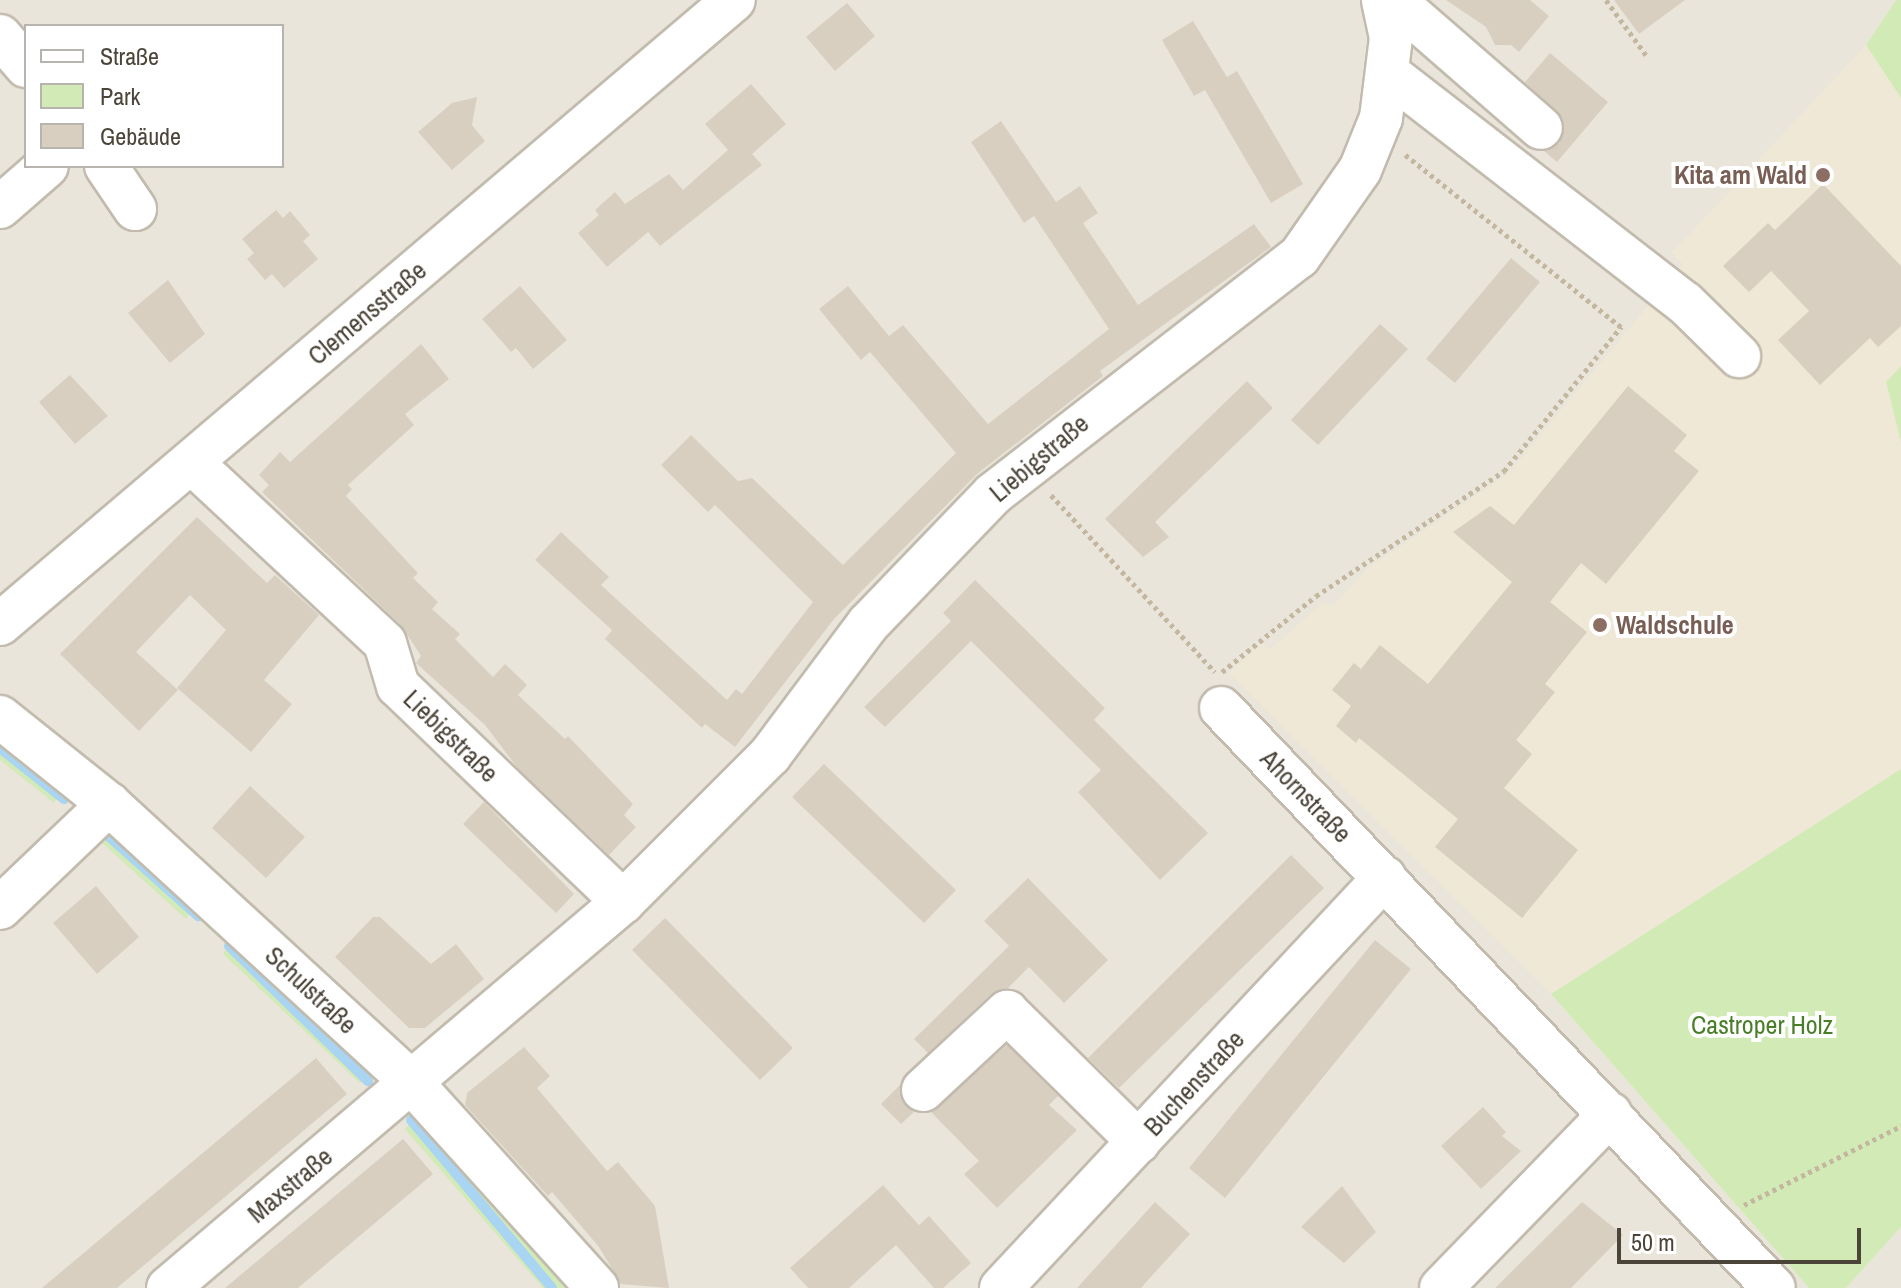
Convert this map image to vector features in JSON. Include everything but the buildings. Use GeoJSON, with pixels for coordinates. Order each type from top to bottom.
{"type":"FeatureCollection","features":[{"type":"Feature","properties":{"kind":"street","name":"Clemensstraße"},"geometry":{"type":"LineString","coordinates":[[0,624],[734,0]]}},
{"type":"Feature","properties":{"kind":"street","name":"Liebigstraße"},"geometry":{"type":"LineString","coordinates":[[412,1083],[623,902],[770,755],[868,624],[1025,466],[1299,257],[1360,170],[1376,131],[1400,25]]}},
{"type":"Feature","properties":{"kind":"street"},"geometry":{"type":"LineString","coordinates":[[1400,25],[1541,128]]}},
{"type":"Feature","properties":{"kind":"street"},"geometry":{"type":"LineString","coordinates":[[1400,25],[1739,356]]}},
{"type":"Feature","properties":{"kind":"street"},"geometry":{"type":"LineString","coordinates":[[0,36],[24,64]]}},
{"type":"Feature","properties":{"kind":"street"},"geometry":{"type":"LineString","coordinates":[[0,207],[45,168]]}},
{"type":"Feature","properties":{"kind":"street"},"geometry":{"type":"LineString","coordinates":[[107,168],[135,209]]}},
{"type":"Feature","properties":{"kind":"street","name":"Liebigstraße"},"geometry":{"type":"LineString","coordinates":[[191,462],[385,643],[398,686],[623,902]]}},
{"type":"Feature","properties":{"kind":"street","name":"Ahornstraße"},"geometry":{"type":"LineString","coordinates":[[1219,692],[1385,877],[1774,1288]]}},
{"type":"Feature","properties":{"kind":"street","name":"Schulstraße"},"geometry":{"type":"LineString","coordinates":[[0,717],[109,804],[412,1083],[597,1288]]}},
{"type":"Feature","properties":{"kind":"street"},"geometry":{"type":"LineString","coordinates":[[0,908],[109,804]]}},
{"type":"Feature","properties":{"kind":"street","name":"Buchenstraße"},"geometry":{"type":"LineString","coordinates":[[1001,1288],[1385,877]]}},
{"type":"Feature","properties":{"kind":"street"},"geometry":{"type":"LineString","coordinates":[[923,1090],[1007,1012],[1139,1142]]}},
{"type":"Feature","properties":{"kind":"street","name":"Maxstraße"},"geometry":{"type":"LineString","coordinates":[[168,1288],[412,1083]]}},
{"type":"Feature","properties":{"kind":"street"},"geometry":{"type":"LineString","coordinates":[[1441,1288],[1610,1114]]}},
{"type":"Feature","properties":{"kind":"path"},"geometry":{"type":"LineString","coordinates":[[1606,0],[1646,55]]}},
{"type":"Feature","properties":{"kind":"path"},"geometry":{"type":"LineString","coordinates":[[1025,466],[1219,692],[1316,596],[1504,471],[1621,327],[1376,131]]}},
{"type":"Feature","properties":{"kind":"path"},"geometry":{"type":"LineString","coordinates":[[1711,1222],[1901,1126]]}},
{"type":"Feature","properties":{"kind":"shaded area"},"geometry":{"type":"Polygon","coordinates":[[[0,0],[1896,0],[1866,45],[1901,98],[1901,366],[1886,383],[1901,442],[1901,769],[1551,994],[1809,1288],[0,1288],[0,0]]]}},
{"type":"Feature","properties":{"kind":"shaded area","name":"Waldschule"},"geometry":{"type":"Polygon","coordinates":[[[1866,45],[1901,98],[1901,366],[1886,383],[1901,442],[1901,769],[1551,994],[1229,673],[1261,643],[1270,650],[1323,602],[1333,606],[1368,568],[1508,474],[1683,264],[1672,253],[1866,45]]]}},
{"type":"Feature","properties":{"kind":"shaded area"},"geometry":{"type":"Polygon","coordinates":[[[1901,1227],[1901,1288],[1846,1288],[1901,1227]]]}},
{"type":"Feature","properties":{"kind":"green space"},"geometry":{"type":"Polygon","coordinates":[[[1896,0],[1901,0],[1901,98],[1866,45],[1896,0]]]}},
{"type":"Feature","properties":{"kind":"green space"},"geometry":{"type":"Polygon","coordinates":[[[1901,366],[1901,442],[1886,382],[1901,366]]]}},
{"type":"Feature","properties":{"kind":"green space"},"geometry":{"type":"Polygon","coordinates":[[[0,739],[61,791],[54,803],[0,760],[0,739]]]}},
{"type":"Feature","properties":{"kind":"green space","name":"Castroper Holz"},"geometry":{"type":"Polygon","coordinates":[[[1901,769],[1901,1227],[1846,1288],[1809,1288],[1551,994],[1901,769]]]}},
{"type":"Feature","properties":{"kind":"green space"},"geometry":{"type":"Polygon","coordinates":[[[110,832],[197,904],[186,919],[100,841],[110,832]]]}},
{"type":"Feature","properties":{"kind":"green space"},"geometry":{"type":"Polygon","coordinates":[[[233,938],[356,1052],[368,1074],[360,1083],[223,954],[233,938]]]}},
{"type":"Feature","properties":{"kind":"green space"},"geometry":{"type":"Polygon","coordinates":[[[416,1118],[551,1267],[564,1288],[543,1288],[405,1129],[416,1118]]]}},
{"type":"Feature","properties":{"kind":"waterway"},"geometry":{"type":"LineString","coordinates":[[0,748],[64,799]]}},
{"type":"Feature","properties":{"kind":"waterway"},"geometry":{"type":"LineString","coordinates":[[105,833],[198,916]]}},
{"type":"Feature","properties":{"kind":"waterway"},"geometry":{"type":"LineString","coordinates":[[229,946],[368,1081]]}},
{"type":"Feature","properties":{"kind":"waterway"},"geometry":{"type":"LineString","coordinates":[[411,1120],[552,1288]]}},
{"type":"Feature","properties":{"kind":"place","name":"Kita am Wald"},"geometry":{"type":"Point","coordinates":[1823,175]}},
{"type":"Feature","properties":{"kind":"place","name":"Waldschule"},"geometry":{"type":"Point","coordinates":[1600,625]}}]}
